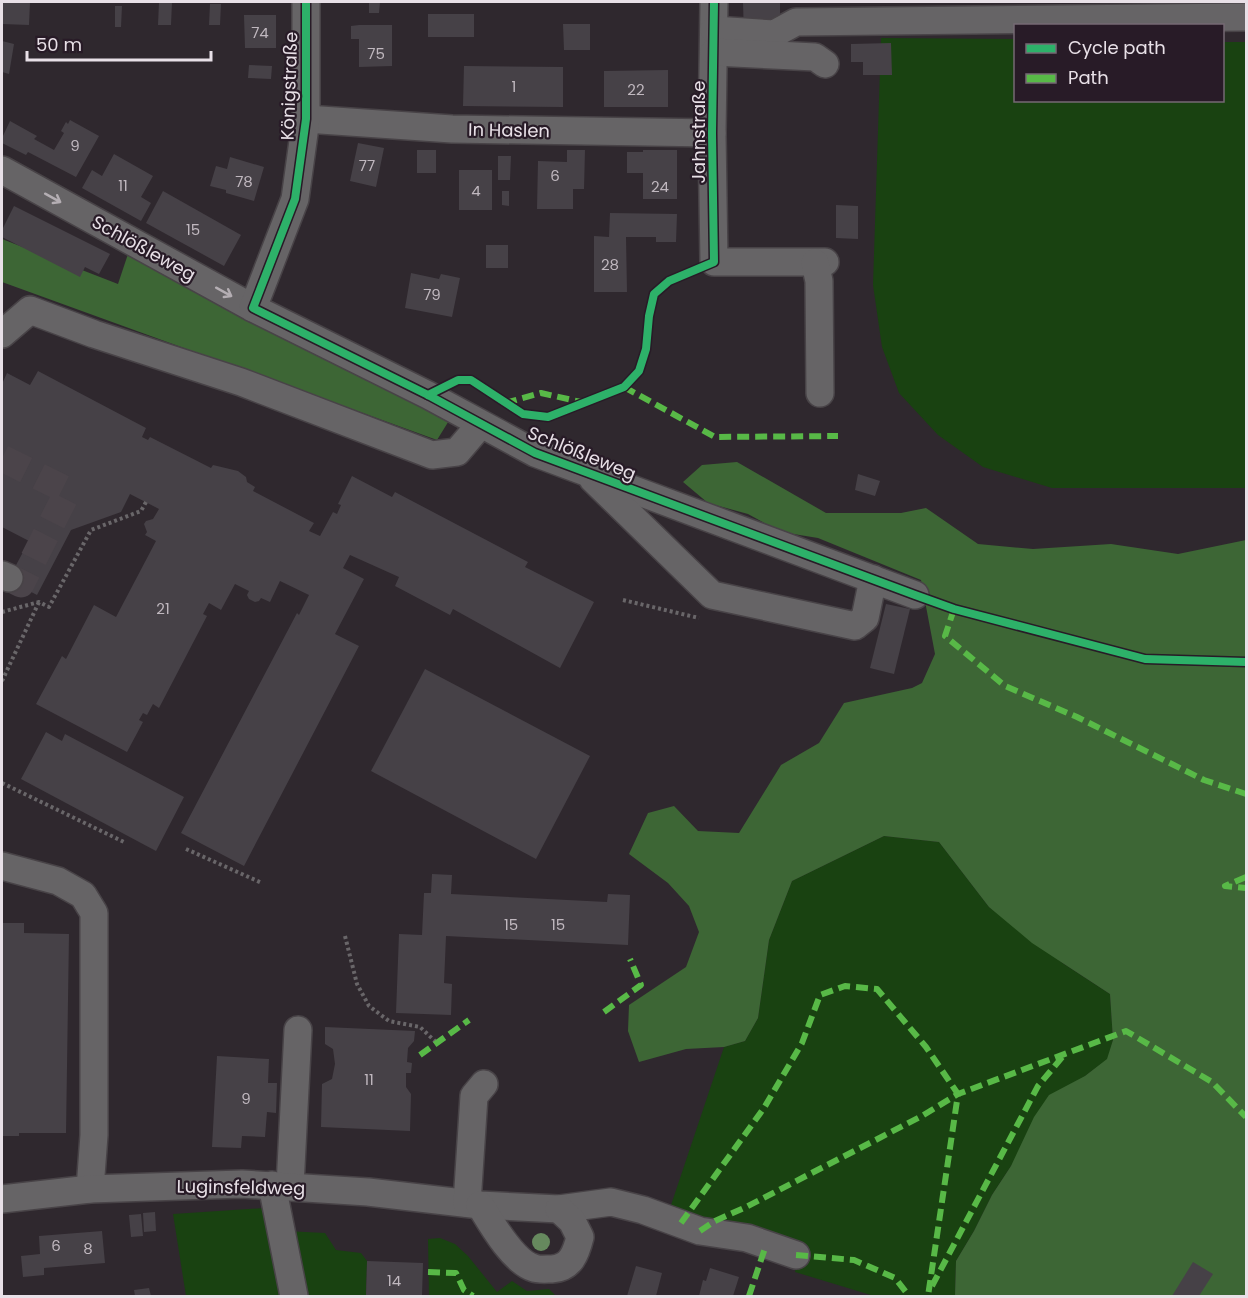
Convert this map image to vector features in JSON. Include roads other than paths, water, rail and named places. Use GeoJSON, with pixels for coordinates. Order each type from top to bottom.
{"type":"FeatureCollection","features":[{"type":"Feature","properties":{"kind":"street","name":"Königstraße"},"geometry":{"type":"LineString","coordinates":[[253,308],[295,199],[306,119],[306,2]]}},
{"type":"Feature","properties":{"kind":"street","name":"Jahnstraße"},"geometry":{"type":"LineString","coordinates":[[714,2],[712,134],[714,262],[820,263],[820,393]]}},
{"type":"Feature","properties":{"kind":"street"},"geometry":{"type":"LineString","coordinates":[[714,41],[774,34],[796,22],[1246,17]]}},
{"type":"Feature","properties":{"kind":"street"},"geometry":{"type":"LineString","coordinates":[[714,41],[815,57],[825,64]]}},
{"type":"Feature","properties":{"kind":"street","name":"In Haslen"},"geometry":{"type":"LineString","coordinates":[[306,119],[452,129],[712,134]]}},
{"type":"Feature","properties":{"kind":"street","name":"Schlößleweg"},"geometry":{"type":"LineString","coordinates":[[2,170],[253,308],[428,395],[535,453],[915,595]]}},
{"type":"Feature","properties":{"kind":"street"},"geometry":{"type":"LineString","coordinates":[[2,336],[30,310],[93,334],[241,382],[432,454],[457,452],[480,425]]}},
{"type":"Feature","properties":{"kind":"street"},"geometry":{"type":"LineString","coordinates":[[586,472],[712,595],[855,626],[865,618],[873,579]]}},
{"type":"Feature","properties":{"kind":"street"},"geometry":{"type":"LineString","coordinates":[[2,866],[58,880],[83,895],[94,913],[94,1135],[90,1189]]}},
{"type":"Feature","properties":{"kind":"street"},"geometry":{"type":"LineString","coordinates":[[294,1296],[281,1185],[298,1030]]}},
{"type":"Feature","properties":{"kind":"street"},"geometry":{"type":"LineString","coordinates":[[484,1084],[474,1096],[474,1204],[515,1255],[533,1268],[554,1269],[565,1266],[576,1254],[580,1237],[572,1221],[559,1209]]}},
{"type":"Feature","properties":{"kind":"street","name":"Luginsfeldweg"},"geometry":{"type":"LineString","coordinates":[[2,1199],[90,1189],[242,1184],[281,1185],[474,1204],[559,1209],[611,1202],[643,1210],[700,1231],[747,1238],[796,1255]]}},
{"type":"Feature","properties":{"kind":"tunnel"},"geometry":{"type":"LineString","coordinates":[[2,458],[68,491],[21,584],[9,578]]}}]}
